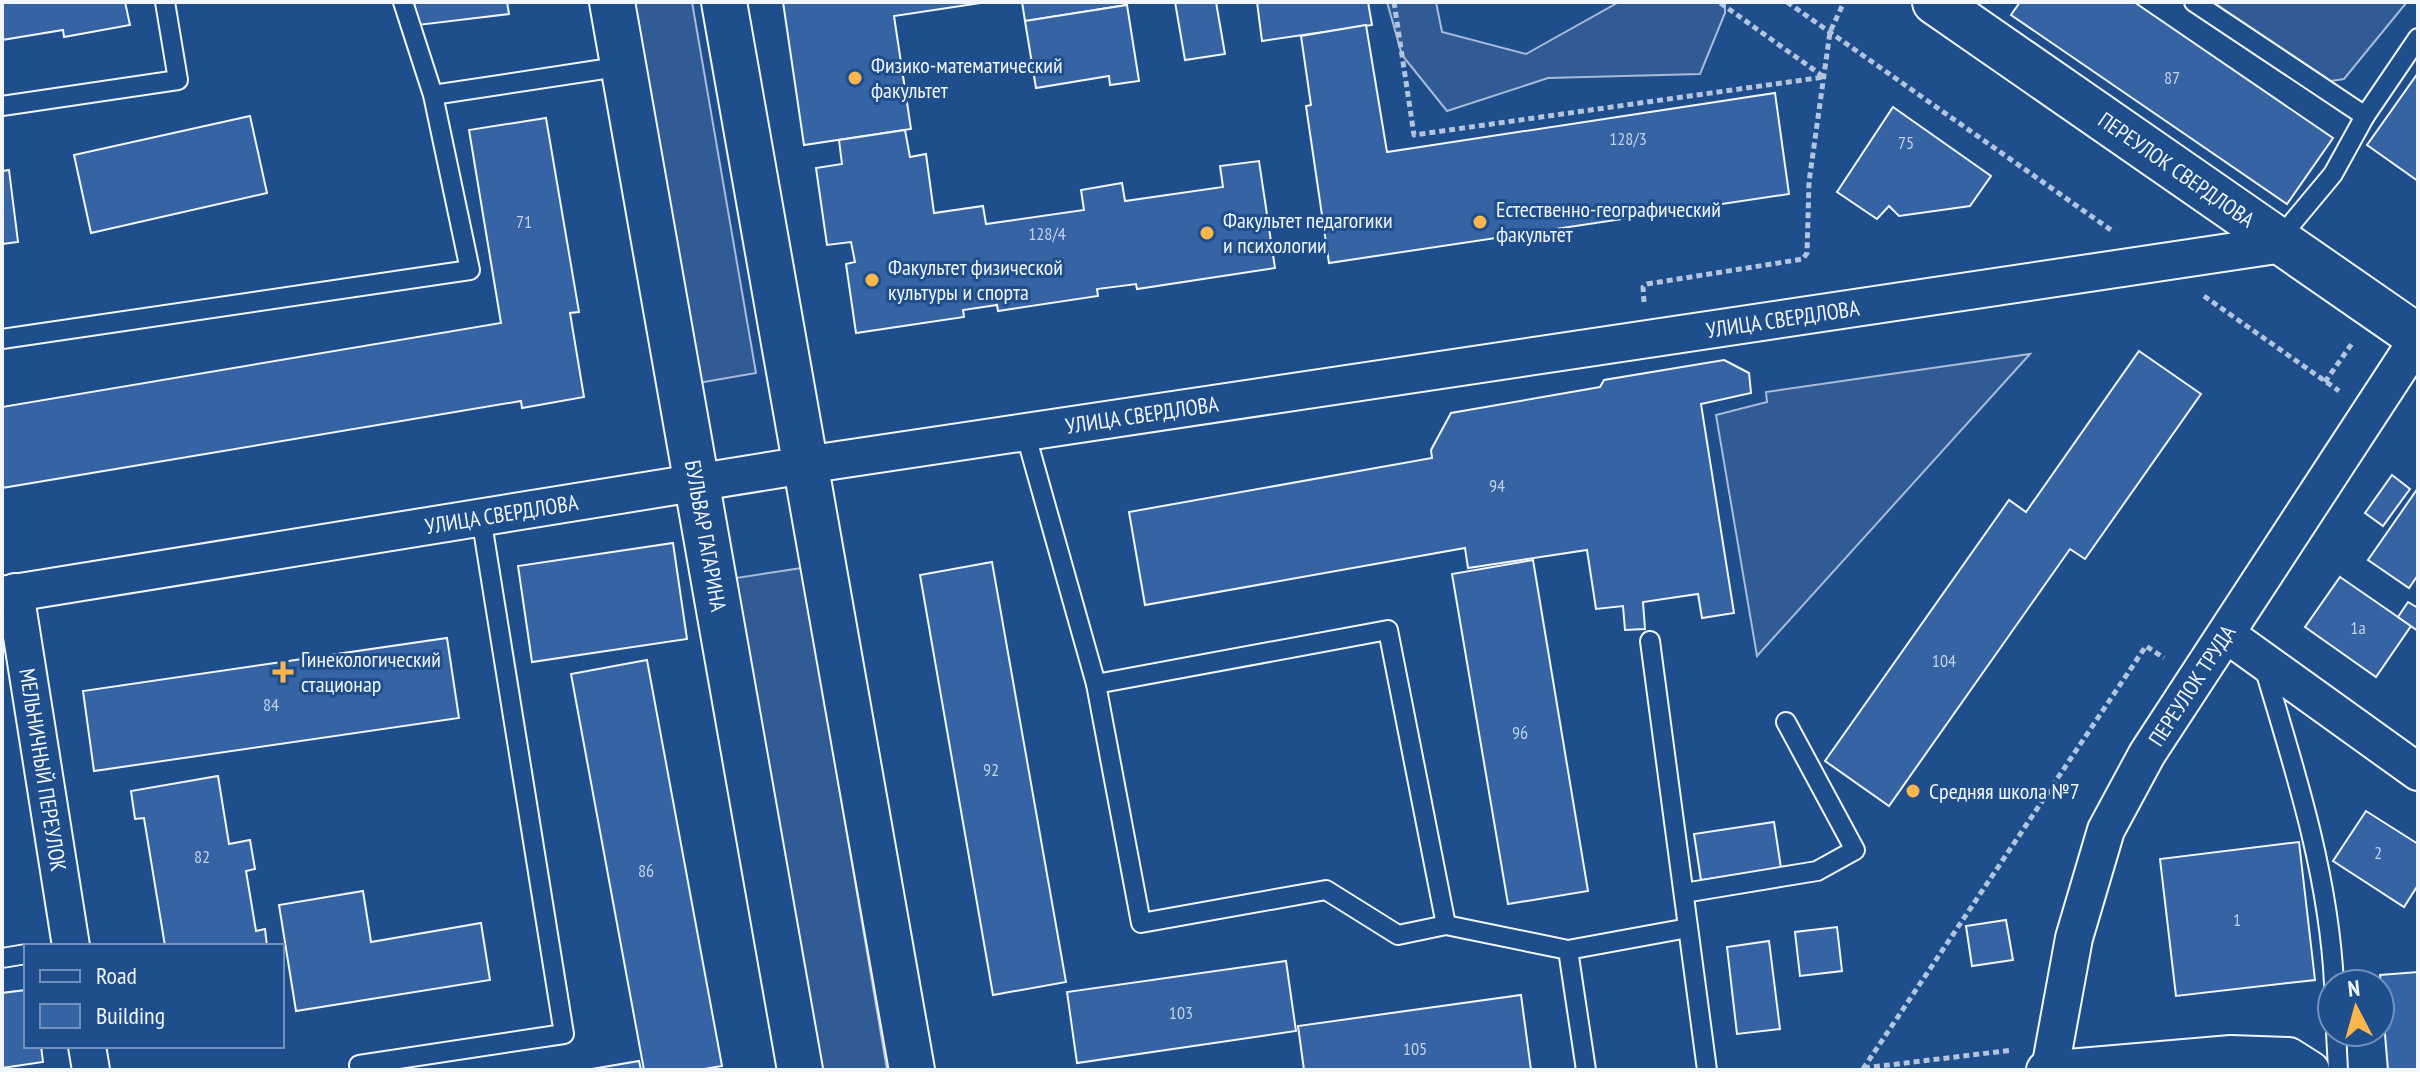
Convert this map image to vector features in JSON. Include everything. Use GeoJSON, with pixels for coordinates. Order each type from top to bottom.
{"type":"FeatureCollection","features":[{"type":"Feature","properties":{"kind":"street","name":"БУЛЬВАР ГАГАРИНА"},"geometry":{"type":"LineString","coordinates":[[612,2],[800,1070]]}},
{"type":"Feature","properties":{"kind":"street"},"geometry":{"type":"LineString","coordinates":[[724,2],[912,1070]]}},
{"type":"Feature","properties":{"kind":"street","name":"ПЕРЕУЛОК СВЕРДЛОВА"},"geometry":{"type":"LineString","coordinates":[[1935,2],[2418,338]]}},
{"type":"Feature","properties":{"kind":"street","name":"УЛИЦА СВЕРДЛОВА"},"geometry":{"type":"LineString","coordinates":[[8,594],[805,465],[2158,263],[2280,242]]}},
{"type":"Feature","properties":{"kind":"street","name":"ПЕРЕУЛОК ТРУДА"},"geometry":{"type":"LineString","coordinates":[[2048,1070],[2074,938],[2106,830],[2147,754],[2418,338]]}},
{"type":"Feature","properties":{"kind":"street","name":"МЕЛЬНИЧНЫЙ ПЕРЕУЛОК"},"geometry":{"type":"LineString","coordinates":[[8,594],[71,944]]}},
{"type":"Feature","properties":{"kind":"street"},"geometry":{"type":"LineString","coordinates":[[2226,634],[2418,772]]}},
{"type":"Feature","properties":{"kind":"street"},"geometry":{"type":"LineString","coordinates":[[87,1048],[91,1070]]}},
{"type":"Feature","properties":{"kind":"street"},"geometry":{"type":"LineString","coordinates":[[2048,1070],[2231,1054],[2289,1056],[2311,1070]]}},
{"type":"Feature","properties":{"kind":"lane"},"geometry":{"type":"LineString","coordinates":[[2,106],[178,80],[165,2]]}},
{"type":"Feature","properties":{"kind":"lane"},"geometry":{"type":"LineString","coordinates":[[2,339],[470,270],[433,95],[403,2]]}},
{"type":"Feature","properties":{"kind":"lane"},"geometry":{"type":"LineString","coordinates":[[2194,2],[2365,116]]}},
{"type":"Feature","properties":{"kind":"lane"},"geometry":{"type":"LineString","coordinates":[[2280,242],[2333,174],[2365,116],[2418,38]]}},
{"type":"Feature","properties":{"kind":"lane"},"geometry":{"type":"LineString","coordinates":[[433,95],[624,66]]}},
{"type":"Feature","properties":{"kind":"lane"},"geometry":{"type":"LineString","coordinates":[[1025,432],[1096,684],[1141,923],[1326,890],[1398,935],[1446,925],[1568,950],[1688,928]]}},
{"type":"Feature","properties":{"kind":"lane"},"geometry":{"type":"LineString","coordinates":[[360,1070],[359,1065],[564,1034],[481,517]]}},
{"type":"Feature","properties":{"kind":"lane"},"geometry":{"type":"LineString","coordinates":[[1096,684],[1388,630],[1446,925]]}},
{"type":"Feature","properties":{"kind":"lane"},"geometry":{"type":"LineString","coordinates":[[1650,641],[1707,1070]]}},
{"type":"Feature","properties":{"kind":"lane"},"geometry":{"type":"LineString","coordinates":[[2262,661],[2300,787],[2332,944],[2333,968]]}},
{"type":"Feature","properties":{"kind":"lane"},"geometry":{"type":"LineString","coordinates":[[1684,893],[1817,871],[1855,850],[1786,722]]}},
{"type":"Feature","properties":{"kind":"lane"},"geometry":{"type":"LineString","coordinates":[[1568,950],[1586,1070]]}},
{"type":"Feature","properties":{"kind":"lane"},"geometry":{"type":"LineString","coordinates":[[2,958],[24,954]]}},
{"type":"Feature","properties":{"kind":"lane"},"geometry":{"type":"LineString","coordinates":[[2337,1048],[2338,1070]]}},
{"type":"Feature","properties":{"kind":"path"},"geometry":{"type":"LineString","coordinates":[[1394,2],[1414,135],[1824,77]]}},
{"type":"Feature","properties":{"kind":"path"},"geometry":{"type":"LineString","coordinates":[[1719,2],[1824,77]]}},
{"type":"Feature","properties":{"kind":"path"},"geometry":{"type":"LineString","coordinates":[[1787,2],[2368,411]]}},
{"type":"Feature","properties":{"kind":"path"},"geometry":{"type":"LineString","coordinates":[[1646,339],[1643,287],[1647,284],[1803,259],[1807,253],[1809,182],[1830,32],[1844,2]]}},
{"type":"Feature","properties":{"kind":"path"},"geometry":{"type":"LineString","coordinates":[[1863,1070],[2146,646]]}},
{"type":"Feature","properties":{"kind":"shaded area"},"geometry":{"type":"Polygon","coordinates":[[[633,2],[692,2],[756,373],[698,383],[633,2]]]}},
{"type":"Feature","properties":{"kind":"shaded area"},"geometry":{"type":"Polygon","coordinates":[[[1387,2],[1436,2],[1442,32],[1526,54],[1619,2],[1725,2],[1725,13],[1700,74],[1548,78],[1447,111],[1402,55],[1387,2]]]}},
{"type":"Feature","properties":{"kind":"shaded area"},"geometry":{"type":"Polygon","coordinates":[[[2213,2],[2407,2],[2344,79],[2331,81],[2213,2]]]}},
{"type":"Feature","properties":{"kind":"shaded area"},"geometry":{"type":"Polygon","coordinates":[[[2030,354],[1757,656],[1716,415],[1767,402],[1766,392],[2030,354]]]}},
{"type":"Feature","properties":{"kind":"shaded area"},"geometry":{"type":"Polygon","coordinates":[[[802,568],[887,1070],[820,1070],[736,578],[802,568]]]}},
{"type":"Feature","properties":{"kind":"building"},"geometry":{"type":"Polygon","coordinates":[[[2,2],[125,2],[130,25],[64,37],[63,30],[2,40],[2,2]]]}},
{"type":"Feature","properties":{"kind":"building"},"geometry":{"type":"Polygon","coordinates":[[[414,2],[507,2],[509,14],[418,25],[414,2]]]}},
{"type":"Feature","properties":{"kind":"building"},"geometry":{"type":"Polygon","coordinates":[[[783,2],[987,2],[894,16],[911,129],[804,145],[783,2]]]}},
{"type":"Feature","properties":{"kind":"building"},"geometry":{"type":"Polygon","coordinates":[[[1022,2],[1127,2],[1127,5],[1025,21],[1022,2]]]}},
{"type":"Feature","properties":{"kind":"building"},"geometry":{"type":"Polygon","coordinates":[[[1175,2],[1216,2],[1225,54],[1185,60],[1175,2]]]}},
{"type":"Feature","properties":{"kind":"building"},"geometry":{"type":"Polygon","coordinates":[[[1257,2],[1368,2],[1372,25],[1262,41],[1257,2]]]}},
{"type":"Feature","properties":{"kind":"building"},"geometry":{"type":"Polygon","coordinates":[[[2020,2],[2134,2],[2333,138],[2287,204],[2011,15],[2020,2]]]}},
{"type":"Feature","properties":{"kind":"building"},"geometry":{"type":"Polygon","coordinates":[[[1127,5],[1139,81],[1110,85],[1109,76],[1036,88],[1025,21],[1127,5]]]}},
{"type":"Feature","properties":{"kind":"building"},"geometry":{"type":"Polygon","coordinates":[[[1366,25],[1387,152],[1775,93],[1789,194],[1329,263],[1306,106],[1311,105],[1301,36],[1366,25]]]}},
{"type":"Feature","properties":{"kind":"building"},"geometry":{"type":"Polygon","coordinates":[[[2418,73],[2418,181],[2367,145],[2418,73]]]}},
{"type":"Feature","properties":{"kind":"building"},"geometry":{"type":"Polygon","coordinates":[[[1893,107],[1991,176],[1970,206],[1899,216],[1889,206],[1877,219],[1837,192],[1893,107]]]}},
{"type":"Feature","properties":{"kind":"building"},"geometry":{"type":"Polygon","coordinates":[[[250,116],[267,193],[91,233],[74,155],[250,116]]]}},
{"type":"Feature","properties":{"kind":"building"},"geometry":{"type":"Polygon","coordinates":[[[546,118],[579,312],[570,313],[584,397],[522,408],[521,401],[2,488],[2,407],[501,323],[469,130],[546,118]]]}},
{"type":"Feature","properties":{"kind":"building"},"geometry":{"type":"Polygon","coordinates":[[[905,130],[910,157],[926,154],[934,213],[983,206],[986,224],[1084,210],[1081,190],[1122,183],[1125,201],[1223,187],[1220,166],[1259,161],[1275,268],[1137,289],[1136,284],[1097,289],[1098,296],[998,311],[997,305],[963,310],[964,317],[856,333],[846,264],[855,262],[851,242],[827,245],[816,168],[842,164],[839,140],[905,130]]]}},
{"type":"Feature","properties":{"kind":"building"},"geometry":{"type":"Polygon","coordinates":[[[9,170],[18,242],[2,244],[2,171],[9,170]]]}},
{"type":"Feature","properties":{"kind":"building"},"geometry":{"type":"Polygon","coordinates":[[[2139,351],[2201,394],[2085,559],[2070,549],[1889,806],[1825,761],[2009,500],[2026,512],[2139,351]]]}},
{"type":"Feature","properties":{"kind":"building"},"geometry":{"type":"Polygon","coordinates":[[[1724,360],[1749,373],[1751,393],[1701,404],[1734,613],[1702,618],[1698,594],[1643,602],[1645,629],[1625,630],[1623,606],[1596,609],[1587,550],[1468,568],[1465,548],[1145,605],[1129,512],[1432,458],[1431,450],[1451,413],[1600,387],[1604,380],[1724,360]]]}},
{"type":"Feature","properties":{"kind":"building"},"geometry":{"type":"Polygon","coordinates":[[[2392,475],[2410,489],[2383,526],[2365,513],[2392,475]]]}},
{"type":"Feature","properties":{"kind":"building"},"geometry":{"type":"Polygon","coordinates":[[[2418,488],[2418,575],[2409,588],[2368,560],[2418,488]]]}},
{"type":"Feature","properties":{"kind":"building"},"geometry":{"type":"Polygon","coordinates":[[[673,543],[687,639],[532,662],[518,566],[673,543]]]}},
{"type":"Feature","properties":{"kind":"building"},"geometry":{"type":"Polygon","coordinates":[[[1533,560],[1588,891],[1508,904],[1452,574],[1533,560]]]}},
{"type":"Feature","properties":{"kind":"building"},"geometry":{"type":"Polygon","coordinates":[[[992,562],[1066,982],[993,995],[920,575],[992,562]]]}},
{"type":"Feature","properties":{"kind":"building"},"geometry":{"type":"Polygon","coordinates":[[[2340,577],[2411,626],[2376,677],[2305,627],[2340,577]]]}},
{"type":"Feature","properties":{"kind":"building"},"geometry":{"type":"Polygon","coordinates":[[[2408,602],[2418,608],[2418,631],[2398,617],[2408,602]]]}},
{"type":"Feature","properties":{"kind":"building"},"geometry":{"type":"Polygon","coordinates":[[[447,638],[459,718],[94,771],[83,691],[447,638]]]}},
{"type":"Feature","properties":{"kind":"building"},"geometry":{"type":"Polygon","coordinates":[[[647,660],[722,1066],[698,1070],[644,1070],[571,674],[647,660]]]}},
{"type":"Feature","properties":{"kind":"building"},"geometry":{"type":"Polygon","coordinates":[[[218,776],[229,844],[250,840],[255,869],[246,871],[256,931],[265,929],[267,944],[165,944],[144,818],[135,819],[131,791],[218,776]]]}},
{"type":"Feature","properties":{"kind":"building"},"geometry":{"type":"Polygon","coordinates":[[[2366,811],[2418,844],[2418,885],[2404,907],[2333,861],[2366,811]]]}},
{"type":"Feature","properties":{"kind":"building"},"geometry":{"type":"Polygon","coordinates":[[[1774,822],[1781,868],[1701,880],[1694,834],[1774,822]]]}},
{"type":"Feature","properties":{"kind":"building"},"geometry":{"type":"Polygon","coordinates":[[[2299,842],[2315,980],[2176,996],[2160,859],[2299,842]]]}},
{"type":"Feature","properties":{"kind":"building"},"geometry":{"type":"Polygon","coordinates":[[[363,891],[371,942],[481,923],[490,980],[296,1011],[279,905],[363,891]]]}},
{"type":"Feature","properties":{"kind":"building"},"geometry":{"type":"Polygon","coordinates":[[[2006,920],[2013,960],[1972,966],[1966,926],[2006,920]]]}},
{"type":"Feature","properties":{"kind":"building"},"geometry":{"type":"Polygon","coordinates":[[[1837,927],[1842,971],[1800,976],[1795,932],[1837,927]]]}},
{"type":"Feature","properties":{"kind":"building"},"geometry":{"type":"Polygon","coordinates":[[[1769,941],[1780,1029],[1737,1034],[1727,947],[1769,941]]]}},
{"type":"Feature","properties":{"kind":"building"},"geometry":{"type":"Polygon","coordinates":[[[1286,961],[1296,1031],[1077,1063],[1067,992],[1286,961]]]}},
{"type":"Feature","properties":{"kind":"building"},"geometry":{"type":"Polygon","coordinates":[[[2418,972],[2418,1070],[2388,1070],[2386,1048],[2396,1048],[2396,974],[2418,972]]]}},
{"type":"Feature","properties":{"kind":"building"},"geometry":{"type":"Polygon","coordinates":[[[24,990],[24,1048],[41,1048],[43,1062],[2,1068],[2,993],[24,990]]]}},
{"type":"Feature","properties":{"kind":"building"},"geometry":{"type":"Polygon","coordinates":[[[1521,995],[1531,1070],[1304,1070],[1298,1026],[1521,995]]]}},
{"type":"Feature","properties":{"kind":"building"},"geometry":{"type":"Polygon","coordinates":[[[639,1061],[641,1070],[586,1070],[639,1061]]]}},
{"type":"Feature","properties":{"kind":"place","name":"Физико-математический факультет"},"geometry":{"type":"Point","coordinates":[855,78]}},
{"type":"Feature","properties":{"kind":"place","name":"Естественно-географический факультет"},"geometry":{"type":"Point","coordinates":[1480,222]}},
{"type":"Feature","properties":{"kind":"place","name":"Факультет педагогики и психологии"},"geometry":{"type":"Point","coordinates":[1207,233]}},
{"type":"Feature","properties":{"kind":"place","name":"Факультет физической культуры и спорта"},"geometry":{"type":"Point","coordinates":[872,280]}},
{"type":"Feature","properties":{"kind":"place","name":"Гинекологический стационар"},"geometry":{"type":"Point","coordinates":[283,672]}},
{"type":"Feature","properties":{"kind":"place","name":"Средняя школа №7"},"geometry":{"type":"Point","coordinates":[1913,791]}}]}
